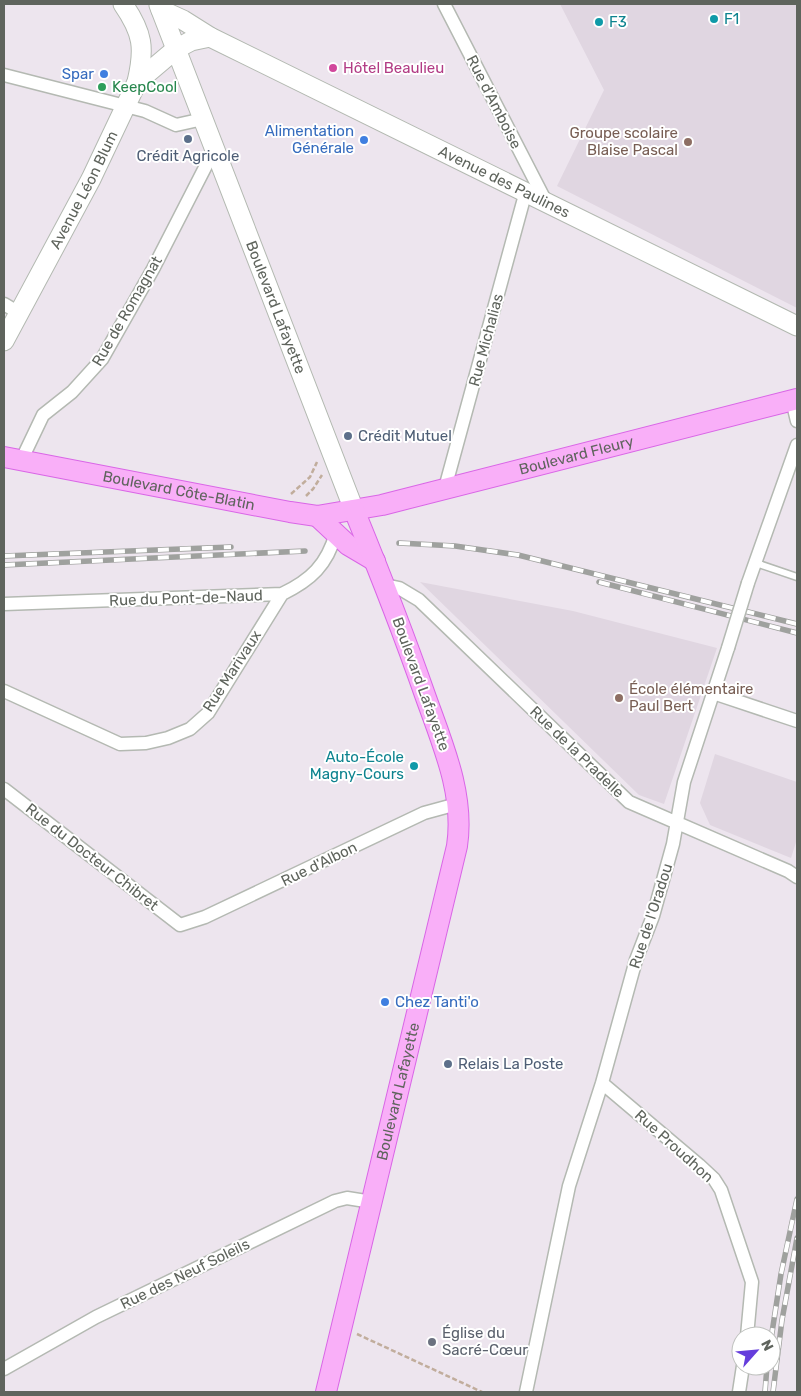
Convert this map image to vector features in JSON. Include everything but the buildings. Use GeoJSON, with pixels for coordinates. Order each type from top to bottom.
{"type":"FeatureCollection","features":[{"type":"Feature","properties":{"kind":"main road"},"geometry":{"type":"LineString","coordinates":[[124,4],[139,30],[143,48],[138,82]]}},
{"type":"Feature","properties":{"kind":"main road","name":"Avenue des Paulines"},"geometry":{"type":"LineString","coordinates":[[160,7],[210,37],[545,200],[797,326]]}},
{"type":"Feature","properties":{"kind":"main road","name":"Boulevard Lafayette"},"geometry":{"type":"LineString","coordinates":[[160,7],[332,456],[376,561],[449,763],[460,826],[457,846],[326,1392]]}},
{"type":"Feature","properties":{"kind":"main road"},"geometry":{"type":"LineString","coordinates":[[176,49],[191,41],[210,37]]}},
{"type":"Feature","properties":{"kind":"main road","name":"Avenue Léon Blum"},"geometry":{"type":"LineString","coordinates":[[4,340],[11,309],[64,232],[138,82],[176,49]]}},
{"type":"Feature","properties":{"kind":"main road","name":"Boulevard Fleury"},"geometry":{"type":"LineString","coordinates":[[354,510],[382,505],[794,400]]}},
{"type":"Feature","properties":{"kind":"main road","name":"Boulevard Côte-Blatin"},"geometry":{"type":"LineString","coordinates":[[13,458],[290,512],[317,516],[354,510]]}},
{"type":"Feature","properties":{"kind":"main road"},"geometry":{"type":"LineString","coordinates":[[317,516],[348,545],[376,561]]}},
{"type":"Feature","properties":{"kind":"street","name":"Rue d'Amboise"},"geometry":{"type":"LineString","coordinates":[[444,4],[545,200]]}},
{"type":"Feature","properties":{"kind":"street"},"geometry":{"type":"LineString","coordinates":[[4,75],[113,104],[128,105],[176,125],[203,119]]}},
{"type":"Feature","properties":{"kind":"street","name":"Rue de Romagnat"},"geometry":{"type":"LineString","coordinates":[[13,458],[43,415],[72,392],[102,359],[153,269],[214,150]]}},
{"type":"Feature","properties":{"kind":"street","name":"Rue Michalias"},"geometry":{"type":"LineString","coordinates":[[445,488],[526,191]]}},
{"type":"Feature","properties":{"kind":"street"},"geometry":{"type":"LineString","coordinates":[[794,400],[797,421]]}},
{"type":"Feature","properties":{"kind":"street","name":"Rue de l'Oradou"},"geometry":{"type":"LineString","coordinates":[[526,1392],[569,1186],[602,1083],[636,960],[654,916],[673,844],[684,782],[748,583],[797,445]]}},
{"type":"Feature","properties":{"kind":"street","name":"Rue du Pont-de-Naud"},"geometry":{"type":"LineString","coordinates":[[4,604],[282,594],[315,574],[328,556],[336,533]]}},
{"type":"Feature","properties":{"kind":"street","name":"Rue de la Pradelle"},"geometry":{"type":"LineString","coordinates":[[385,586],[399,588],[420,600],[629,802],[788,871],[797,877]]}},
{"type":"Feature","properties":{"kind":"street","name":"Rue Marivaux"},"geometry":{"type":"LineString","coordinates":[[4,691],[120,744],[146,743],[168,738],[190,728],[208,713],[282,594]]}},
{"type":"Feature","properties":{"kind":"street"},"geometry":{"type":"LineString","coordinates":[[713,693],[797,721]]}},
{"type":"Feature","properties":{"kind":"street","name":"Rue du Docteur Chibret"},"geometry":{"type":"LineString","coordinates":[[4,789],[180,925]]}},
{"type":"Feature","properties":{"kind":"street","name":"Rue d'Albon"},"geometry":{"type":"LineString","coordinates":[[180,925],[214,913],[424,813],[457,804]]}},
{"type":"Feature","properties":{"kind":"street","name":"Rue Proudhon"},"geometry":{"type":"LineString","coordinates":[[602,1083],[714,1178],[721,1190],[741,1243],[752,1282],[748,1326]]}},
{"type":"Feature","properties":{"kind":"street","name":"Rue des Neuf Soleils"},"geometry":{"type":"LineString","coordinates":[[4,1369],[96,1317],[335,1201],[347,1198],[372,1202]]}},
{"type":"Feature","properties":{"kind":"street"},"geometry":{"type":"LineString","coordinates":[[739,1392],[741,1376]]}},
{"type":"Feature","properties":{"kind":"lane"},"geometry":{"type":"LineString","coordinates":[[756,563],[797,577]]}},
{"type":"Feature","properties":{"kind":"path"},"geometry":{"type":"LineString","coordinates":[[300,501],[313,489],[332,456]]}},
{"type":"Feature","properties":{"kind":"path"},"geometry":{"type":"LineString","coordinates":[[362,1336],[482,1392]]}},
{"type":"Feature","properties":{"kind":"shaded area","name":"Groupe scolaire Blaise Pascal"},"geometry":{"type":"Polygon","coordinates":[[[560,4],[797,4],[797,308],[557,186],[604,90],[560,4]]]}},
{"type":"Feature","properties":{"kind":"shaded area","name":"École élémentaire Paul Bert"},"geometry":{"type":"Polygon","coordinates":[[[420,582],[573,611],[717,648],[664,804],[639,795],[420,582]]]}},
{"type":"Feature","properties":{"kind":"shaded area"},"geometry":{"type":"Polygon","coordinates":[[[715,754],[797,782],[797,839],[791,858],[710,825],[700,803],[715,754]]]}},
{"type":"Feature","properties":{"kind":"railway"},"geometry":{"type":"LineString","coordinates":[[399,543],[455,546],[518,555],[797,624]]}},
{"type":"Feature","properties":{"kind":"railway"},"geometry":{"type":"LineString","coordinates":[[4,556],[231,547]]}},
{"type":"Feature","properties":{"kind":"railway"},"geometry":{"type":"LineString","coordinates":[[4,565],[305,551]]}},
{"type":"Feature","properties":{"kind":"railway"},"geometry":{"type":"LineString","coordinates":[[599,582],[797,633]]}},
{"type":"Feature","properties":{"kind":"railway"},"geometry":{"type":"LineString","coordinates":[[773,1326],[781,1274],[797,1199]]}},
{"type":"Feature","properties":{"kind":"railway"},"geometry":{"type":"LineString","coordinates":[[773,1392],[782,1320],[797,1238]]}},
{"type":"Feature","properties":{"kind":"railway"},"geometry":{"type":"LineString","coordinates":[[765,1392],[766,1376]]}},
{"type":"Feature","properties":{"kind":"place","name":"F1"},"geometry":{"type":"Point","coordinates":[714,19]}},
{"type":"Feature","properties":{"kind":"place","name":"F3"},"geometry":{"type":"Point","coordinates":[599,22]}},
{"type":"Feature","properties":{"kind":"place","name":"Hôtel Beaulieu"},"geometry":{"type":"Point","coordinates":[333,68]}},
{"type":"Feature","properties":{"kind":"place","name":"Spar"},"geometry":{"type":"Point","coordinates":[104,74]}},
{"type":"Feature","properties":{"kind":"place","name":"KeepCool"},"geometry":{"type":"Point","coordinates":[102,87]}},
{"type":"Feature","properties":{"kind":"place","name":"Crédit Agricole"},"geometry":{"type":"Point","coordinates":[188,139]}},
{"type":"Feature","properties":{"kind":"place","name":"Alimentation Générale"},"geometry":{"type":"Point","coordinates":[364,140]}},
{"type":"Feature","properties":{"kind":"place","name":"Groupe scolaire Blaise Pascal"},"geometry":{"type":"Point","coordinates":[688,142]}},
{"type":"Feature","properties":{"kind":"place","name":"Crédit Mutuel"},"geometry":{"type":"Point","coordinates":[348,436]}},
{"type":"Feature","properties":{"kind":"place","name":"École élémentaire Paul Bert"},"geometry":{"type":"Point","coordinates":[619,698]}},
{"type":"Feature","properties":{"kind":"place","name":"Auto-École Magny-Cours"},"geometry":{"type":"Point","coordinates":[414,766]}},
{"type":"Feature","properties":{"kind":"place","name":"Chez Tanti'o"},"geometry":{"type":"Point","coordinates":[385,1002]}},
{"type":"Feature","properties":{"kind":"place","name":"Relais La Poste"},"geometry":{"type":"Point","coordinates":[448,1064]}},
{"type":"Feature","properties":{"kind":"place","name":"Église du Sacré-Cœur"},"geometry":{"type":"Point","coordinates":[432,1342]}}]}
